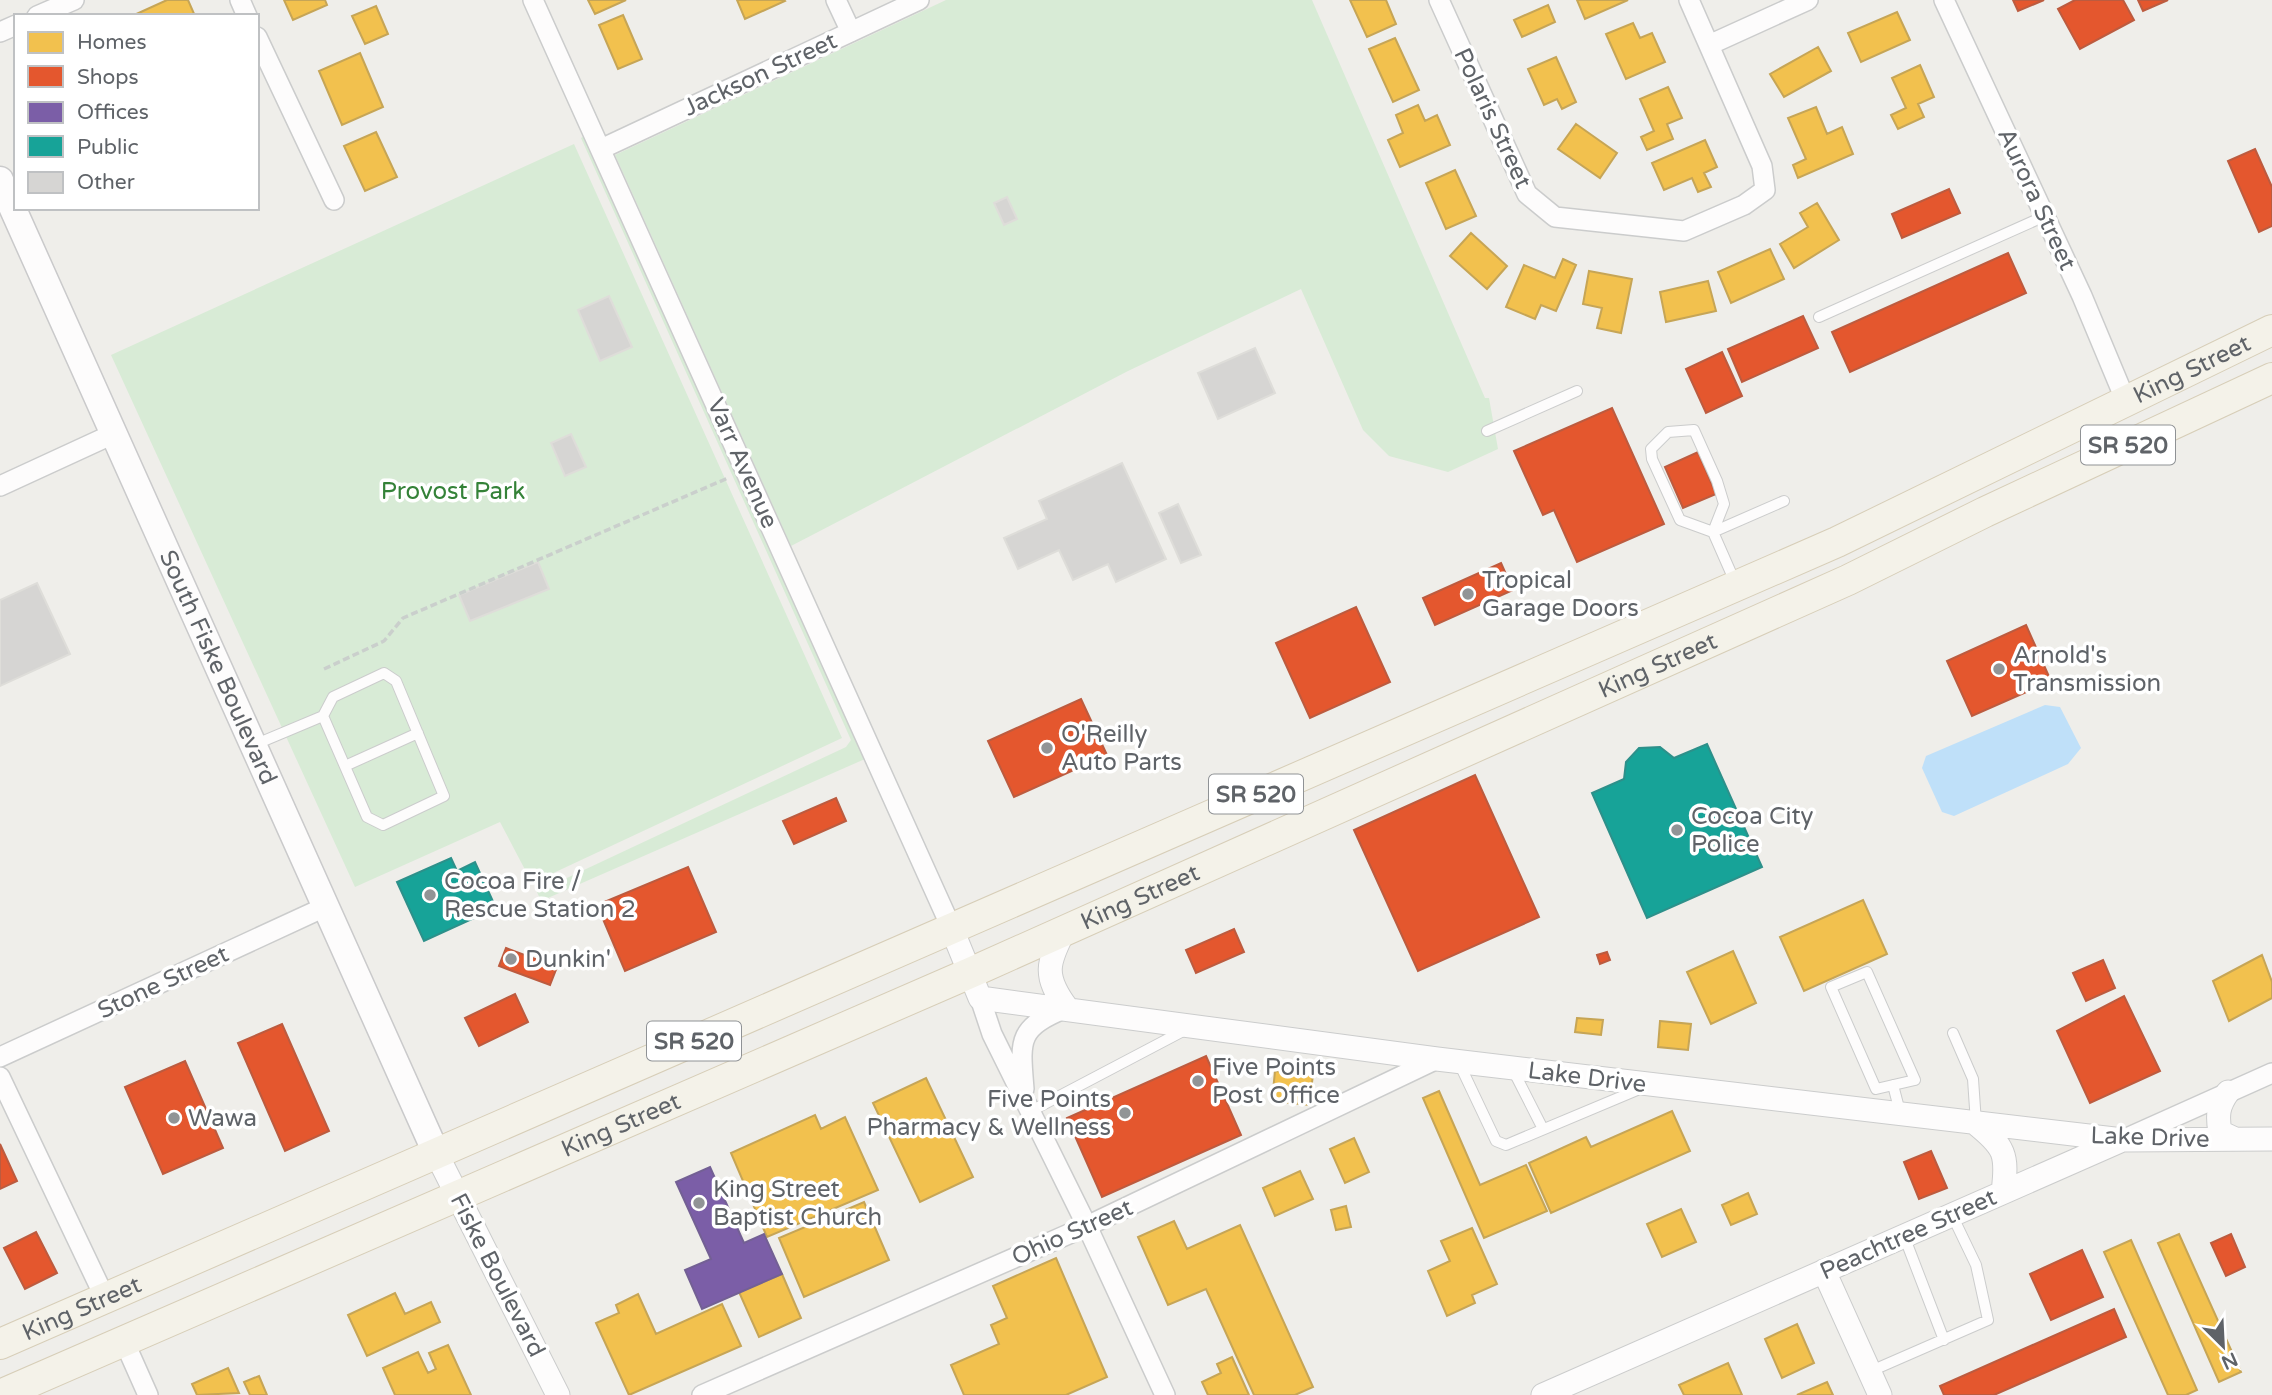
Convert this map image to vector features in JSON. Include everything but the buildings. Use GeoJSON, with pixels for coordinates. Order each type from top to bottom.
{"type":"FeatureCollection","features":[{"type":"Feature","properties":{"kind":"main road","name":"South Fiske Boulevard"},"geometry":{"type":"LineString","coordinates":[[0,180],[437,1154]]}},
{"type":"Feature","properties":{"kind":"main road","name":"King Street"},"geometry":{"type":"LineString","coordinates":[[0,1344],[1737,586],[2272,330]]}},
{"type":"Feature","properties":{"kind":"main road","name":"King Street"},"geometry":{"type":"LineString","coordinates":[[0,1395],[458,1195],[975,986],[1065,929],[1848,580],[1985,512],[2272,378]]}},
{"type":"Feature","properties":{"kind":"main road"},"geometry":{"type":"LineString","coordinates":[[1985,512],[1999,491],[2108,432],[2119,419],[2125,399]]}},
{"type":"Feature","properties":{"kind":"main road"},"geometry":{"type":"LineString","coordinates":[[1756,620],[1792,579],[1900,530],[1911,505]]}},
{"type":"Feature","properties":{"kind":"street"},"geometry":{"type":"LineString","coordinates":[[42,14],[74,0]]}},
{"type":"Feature","properties":{"kind":"street","name":"Varr Avenue"},"geometry":{"type":"LineString","coordinates":[[533,0],[951,927]]}},
{"type":"Feature","properties":{"kind":"street"},"geometry":{"type":"LineString","coordinates":[[836,0],[851,32]]}},
{"type":"Feature","properties":{"kind":"street","name":"Jackson Street"},"geometry":{"type":"LineString","coordinates":[[601,149],[919,0]]}},
{"type":"Feature","properties":{"kind":"street","name":"Polaris Street"},"geometry":{"type":"LineString","coordinates":[[1439,0],[1527,194],[1555,217],[1684,231],[1744,205],[1765,190],[1762,166],[1709,45]]}},
{"type":"Feature","properties":{"kind":"street"},"geometry":{"type":"LineString","coordinates":[[1689,0],[1709,45],[1808,0]]}},
{"type":"Feature","properties":{"kind":"street","name":"Aurora Street"},"geometry":{"type":"LineString","coordinates":[[1944,0],[2045,216],[2125,399]]}},
{"type":"Feature","properties":{"kind":"street"},"geometry":{"type":"LineString","coordinates":[[259,41],[334,200]]}},
{"type":"Feature","properties":{"kind":"street"},"geometry":{"type":"LineString","coordinates":[[0,486],[113,434]]}},
{"type":"Feature","properties":{"kind":"street","name":"Stone Street"},"geometry":{"type":"LineString","coordinates":[[0,1057],[327,906]]}},
{"type":"Feature","properties":{"kind":"street"},"geometry":{"type":"LineString","coordinates":[[951,927],[975,986],[984,1017],[1087,1226],[1165,1395]]}},
{"type":"Feature","properties":{"kind":"street"},"geometry":{"type":"LineString","coordinates":[[1028,1106],[1020,1046],[1025,1032],[1042,1018],[1067,1008],[1053,985],[1049,969],[1051,955],[1065,929]]}},
{"type":"Feature","properties":{"kind":"street","name":"Lake Drive"},"geometry":{"type":"LineString","coordinates":[[975,986],[1067,1008],[1189,1028],[1513,1069],[2123,1140],[2272,1139]]}},
{"type":"Feature","properties":{"kind":"street","name":"Ohio Street"},"geometry":{"type":"LineString","coordinates":[[702,1395],[1087,1226],[1448,1061]]}},
{"type":"Feature","properties":{"kind":"street","name":"Peachtree Street"},"geometry":{"type":"LineString","coordinates":[[1543,1395],[2272,1073]]}},
{"type":"Feature","properties":{"kind":"street"},"geometry":{"type":"LineString","coordinates":[[0,1077],[105,1298]]}},
{"type":"Feature","properties":{"kind":"street"},"geometry":{"type":"LineString","coordinates":[[2228,1092],[2219,1106],[2218,1120],[2220,1132],[2235,1139]]}},
{"type":"Feature","properties":{"kind":"street"},"geometry":{"type":"LineString","coordinates":[[1976,1123],[2001,1144],[2006,1166],[2003,1192]]}},
{"type":"Feature","properties":{"kind":"street","name":"Fiske Boulevard"},"geometry":{"type":"LineString","coordinates":[[437,1154],[558,1395]]}},
{"type":"Feature","properties":{"kind":"street"},"geometry":{"type":"LineString","coordinates":[[1824,1271],[1880,1395]]}},
{"type":"Feature","properties":{"kind":"street"},"geometry":{"type":"LineString","coordinates":[[124,1341],[148,1395]]}},
{"type":"Feature","properties":{"kind":"lane"},"geometry":{"type":"LineString","coordinates":[[1819,317],[2045,216]]}},
{"type":"Feature","properties":{"kind":"lane"},"geometry":{"type":"LineString","coordinates":[[1487,432],[1577,391]]}},
{"type":"Feature","properties":{"kind":"lane"},"geometry":{"type":"LineString","coordinates":[[1737,586],[1713,532],[1724,504],[1717,481],[1693,430],[1668,432],[1651,449],[1652,459],[1680,520],[1713,532],[1784,501]]}},
{"type":"Feature","properties":{"kind":"lane"},"geometry":{"type":"LineString","coordinates":[[254,745],[323,716],[333,697],[384,673],[396,681],[444,796],[383,825],[367,817],[323,716]]}},
{"type":"Feature","properties":{"kind":"lane"},"geometry":{"type":"LineString","coordinates":[[345,766],[418,733]]}},
{"type":"Feature","properties":{"kind":"lane"},"geometry":{"type":"LineString","coordinates":[[1867,972],[1915,1080],[1893,1085],[1876,1089],[1831,987],[1867,972]]}},
{"type":"Feature","properties":{"kind":"lane"},"geometry":{"type":"LineString","coordinates":[[1028,1106],[1189,1028]]}},
{"type":"Feature","properties":{"kind":"lane"},"geometry":{"type":"LineString","coordinates":[[1952,1033],[1973,1079],[1976,1123]]}},
{"type":"Feature","properties":{"kind":"lane"},"geometry":{"type":"LineString","coordinates":[[1448,1061],[1496,1141],[1506,1144],[1650,1085]]}},
{"type":"Feature","properties":{"kind":"lane"},"geometry":{"type":"LineString","coordinates":[[1513,1069],[1542,1129]]}},
{"type":"Feature","properties":{"kind":"lane"},"geometry":{"type":"LineString","coordinates":[[1893,1085],[1901,1113]]}},
{"type":"Feature","properties":{"kind":"lane"},"geometry":{"type":"LineString","coordinates":[[1870,1372],[1988,1320],[1976,1265],[1952,1214]]}},
{"type":"Feature","properties":{"kind":"lane"},"geometry":{"type":"LineString","coordinates":[[1904,1236],[1944,1340]]}},
{"type":"Feature","properties":{"kind":"path"},"geometry":{"type":"LineString","coordinates":[[324,668],[384,641],[403,618],[730,477]]}},
{"type":"Feature","properties":{"kind":"green space"},"geometry":{"type":"Polygon","coordinates":[[[946,0],[1312,0],[1485,398],[1489,398],[1498,449],[1448,472],[1389,456],[1363,430],[1301,289],[1128,371],[791,546],[615,155],[946,0]]]}},
{"type":"Feature","properties":{"kind":"green space"},"geometry":{"type":"Polygon","coordinates":[[[584,136],[865,759],[541,901],[537,892],[846,747],[851,740],[581,138],[584,136]]]}},
{"type":"Feature","properties":{"kind":"green space","name":"Provost Park"},"geometry":{"type":"Polygon","coordinates":[[[574,144],[842,738],[532,883],[500,822],[355,887],[111,355],[574,144]]]}},
{"type":"Feature","properties":{"kind":"water"},"geometry":{"type":"Polygon","coordinates":[[[2045,705],[2060,707],[2081,748],[2068,764],[1954,816],[1942,812],[1922,768],[1926,756],[2045,705]]]}},
{"type":"Feature","properties":{"kind":"place","name":"Tropical Garage Doors"},"geometry":{"type":"Point","coordinates":[1468,594]}},
{"type":"Feature","properties":{"kind":"place","name":"Arnold's Transmission"},"geometry":{"type":"Point","coordinates":[1999,669]}},
{"type":"Feature","properties":{"kind":"place","name":"O'Reilly Auto Parts"},"geometry":{"type":"Point","coordinates":[1047,748]}},
{"type":"Feature","properties":{"kind":"place","name":"Cocoa City Police"},"geometry":{"type":"Point","coordinates":[1677,830]}},
{"type":"Feature","properties":{"kind":"place","name":"Cocoa Fire / Rescue Station 2"},"geometry":{"type":"Point","coordinates":[430,895]}},
{"type":"Feature","properties":{"kind":"place","name":"Dunkin'"},"geometry":{"type":"Point","coordinates":[511,959]}},
{"type":"Feature","properties":{"kind":"place","name":"Five Points Post Office"},"geometry":{"type":"Point","coordinates":[1198,1081]}},
{"type":"Feature","properties":{"kind":"place","name":"Five Points Pharmacy & Wellness"},"geometry":{"type":"Point","coordinates":[1125,1113]}},
{"type":"Feature","properties":{"kind":"place","name":"Wawa"},"geometry":{"type":"Point","coordinates":[174,1118]}},
{"type":"Feature","properties":{"kind":"place","name":"King Street Baptist Church"},"geometry":{"type":"Point","coordinates":[699,1203]}}]}
